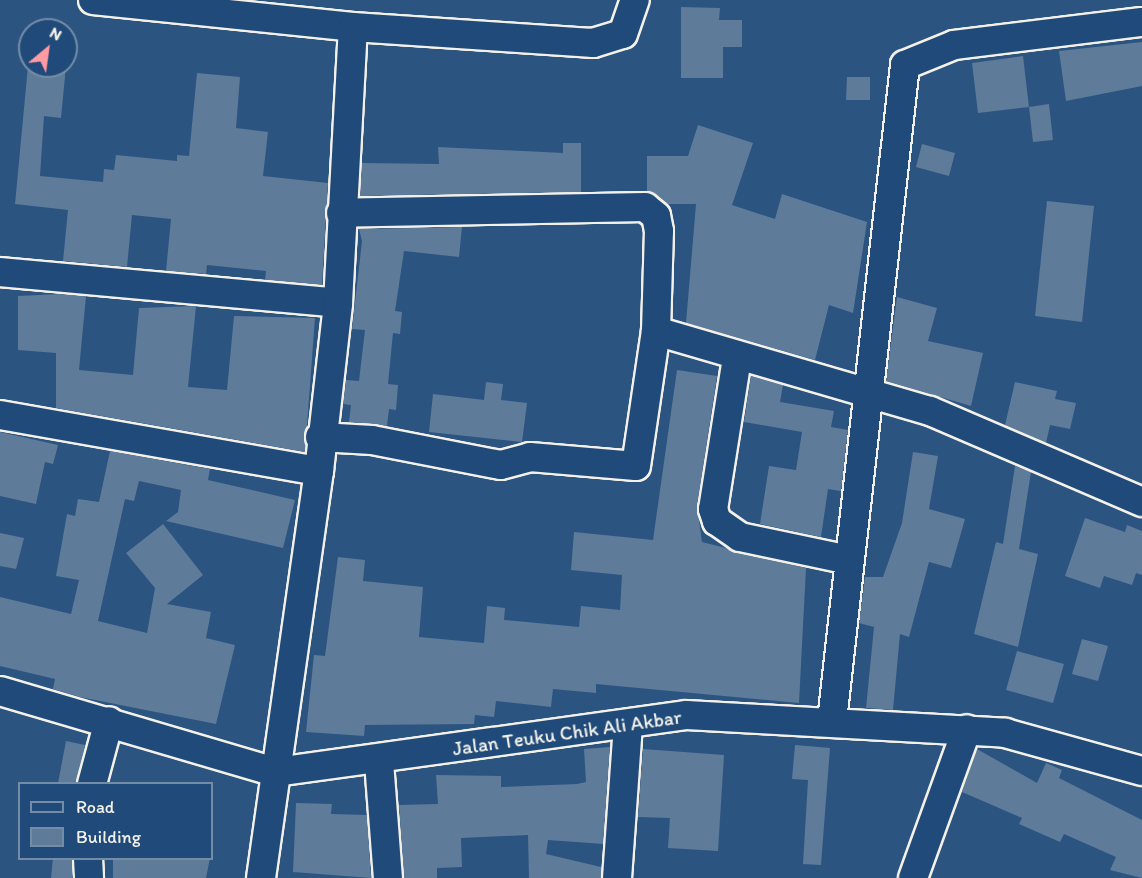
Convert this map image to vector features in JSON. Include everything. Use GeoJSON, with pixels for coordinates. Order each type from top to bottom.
{"type":"FeatureCollection","features":[{"type":"Feature","properties":{"kind":"street"},"geometry":{"type":"LineString","coordinates":[[93,0],[353,27],[607,42],[628,28],[634,0]]}},
{"type":"Feature","properties":{"kind":"street"},"geometry":{"type":"LineString","coordinates":[[832,721],[865,394],[904,65],[954,45],[1142,22]]}},
{"type":"Feature","properties":{"kind":"street"},"geometry":{"type":"LineString","coordinates":[[261,878],[320,471],[320,437],[338,303],[341,213],[353,27]]}},
{"type":"Feature","properties":{"kind":"street"},"geometry":{"type":"LineString","coordinates":[[320,437],[372,440],[501,465],[530,457],[636,466],[656,331],[659,231],[656,216],[645,207],[341,213]]}},
{"type":"Feature","properties":{"kind":"street"},"geometry":{"type":"LineString","coordinates":[[0,272],[338,303]]}},
{"type":"Feature","properties":{"kind":"street"},"geometry":{"type":"LineString","coordinates":[[656,331],[737,358],[930,411],[1142,502]]}},
{"type":"Feature","properties":{"kind":"street"},"geometry":{"type":"LineString","coordinates":[[737,358],[713,509],[717,521],[740,537],[849,560]]}},
{"type":"Feature","properties":{"kind":"street"},"geometry":{"type":"LineString","coordinates":[[0,415],[320,471]]}},
{"type":"Feature","properties":{"kind":"street","name":"Jalan Teuku Chik Ali Akbar"},"geometry":{"type":"LineString","coordinates":[[0,691],[110,721],[276,772],[379,762],[628,726],[687,715],[967,729],[1055,744],[1142,771]]}},
{"type":"Feature","properties":{"kind":"street"},"geometry":{"type":"LineString","coordinates":[[92,782],[110,721]]}},
{"type":"Feature","properties":{"kind":"street"},"geometry":{"type":"LineString","coordinates":[[617,878],[628,726]]}},
{"type":"Feature","properties":{"kind":"street"},"geometry":{"type":"LineString","coordinates":[[913,878],[967,729]]}},
{"type":"Feature","properties":{"kind":"street"},"geometry":{"type":"LineString","coordinates":[[379,762],[388,878]]}},
{"type":"Feature","properties":{"kind":"street"},"geometry":{"type":"LineString","coordinates":[[88,860],[89,878]]}},
{"type":"Feature","properties":{"kind":"building"},"geometry":{"type":"Polygon","coordinates":[[[681,7],[720,8],[719,20],[742,20],[742,47],[723,47],[723,78],[681,78],[681,7]]]}},
{"type":"Feature","properties":{"kind":"building"},"geometry":{"type":"Polygon","coordinates":[[[1142,42],[1142,86],[1066,101],[1059,51],[1142,42]]]}},
{"type":"Feature","properties":{"kind":"building"},"geometry":{"type":"Polygon","coordinates":[[[1023,56],[1029,107],[978,113],[972,63],[1023,56]]]}},
{"type":"Feature","properties":{"kind":"building"},"geometry":{"type":"Polygon","coordinates":[[[197,73],[240,77],[236,128],[268,132],[263,176],[328,183],[322,285],[265,280],[266,271],[207,265],[206,274],[166,271],[171,219],[132,215],[127,267],[63,261],[68,210],[15,204],[27,78],[65,78],[61,118],[44,116],[40,176],[103,182],[104,169],[114,170],[116,155],[177,161],[177,155],[189,156],[197,73]]]}},
{"type":"Feature","properties":{"kind":"building"},"geometry":{"type":"Polygon","coordinates":[[[847,77],[870,77],[870,100],[846,100],[847,77]]]}},
{"type":"Feature","properties":{"kind":"building"},"geometry":{"type":"Polygon","coordinates":[[[1049,104],[1053,140],[1033,142],[1029,107],[1049,104]]]}},
{"type":"Feature","properties":{"kind":"building"},"geometry":{"type":"Polygon","coordinates":[[[698,125],[753,143],[732,205],[775,219],[782,194],[867,222],[853,313],[829,305],[815,360],[686,323],[696,204],[667,204],[647,191],[647,156],[688,156],[698,125]]]}},
{"type":"Feature","properties":{"kind":"building"},"geometry":{"type":"Polygon","coordinates":[[[563,143],[581,143],[581,192],[360,196],[362,163],[439,164],[438,147],[563,153],[563,143]]]}},
{"type":"Feature","properties":{"kind":"building"},"geometry":{"type":"Polygon","coordinates":[[[922,144],[955,153],[949,176],[916,167],[922,144]]]}},
{"type":"Feature","properties":{"kind":"building"},"geometry":{"type":"Polygon","coordinates":[[[1047,201],[1094,206],[1082,322],[1035,316],[1047,201]]]}},
{"type":"Feature","properties":{"kind":"building"},"geometry":{"type":"Polygon","coordinates":[[[462,227],[459,257],[404,251],[395,311],[402,312],[400,334],[393,333],[388,384],[398,385],[396,410],[389,409],[387,426],[349,422],[351,405],[343,404],[346,380],[359,381],[365,330],[352,329],[362,241],[359,229],[462,227]]]}},
{"type":"Feature","properties":{"kind":"building"},"geometry":{"type":"Polygon","coordinates":[[[60,294],[86,296],[79,370],[133,375],[139,308],[196,306],[188,387],[227,390],[234,316],[315,318],[305,452],[56,408],[56,353],[18,350],[18,296],[60,294]]]}},
{"type":"Feature","properties":{"kind":"building"},"geometry":{"type":"Polygon","coordinates":[[[897,297],[937,308],[928,341],[983,353],[971,406],[886,381],[897,297]]]}},
{"type":"Feature","properties":{"kind":"building"},"geometry":{"type":"Polygon","coordinates":[[[677,370],[717,376],[697,506],[702,542],[806,568],[799,703],[596,684],[596,693],[553,689],[551,707],[496,701],[494,717],[475,715],[474,724],[365,725],[364,736],[306,732],[314,655],[325,656],[338,557],[365,560],[363,581],[423,587],[419,637],[484,643],[487,606],[505,608],[504,620],[579,627],[581,606],[620,610],[622,575],[571,570],[574,532],[653,540],[677,370]]]}},
{"type":"Feature","properties":{"kind":"building"},"geometry":{"type":"Polygon","coordinates":[[[751,376],[783,385],[780,402],[834,411],[831,427],[848,430],[841,491],[828,489],[821,537],[760,524],[769,466],[796,470],[802,432],[744,422],[751,376]]]}},
{"type":"Feature","properties":{"kind":"building"},"geometry":{"type":"Polygon","coordinates":[[[486,382],[503,384],[501,400],[527,403],[522,442],[429,432],[433,394],[484,400],[486,382]]]}},
{"type":"Feature","properties":{"kind":"building"},"geometry":{"type":"Polygon","coordinates":[[[1015,382],[1057,391],[1055,399],[1076,403],[1070,429],[1050,425],[1046,443],[1005,425],[1015,382]]]}},
{"type":"Feature","properties":{"kind":"building"},"geometry":{"type":"Polygon","coordinates":[[[0,432],[58,445],[53,464],[45,462],[36,504],[0,496],[0,432]]]}},
{"type":"Feature","properties":{"kind":"building"},"geometry":{"type":"Polygon","coordinates":[[[110,451],[210,469],[208,480],[295,500],[283,548],[166,521],[178,512],[181,490],[139,481],[134,501],[125,499],[98,621],[147,633],[155,588],[126,553],[163,524],[203,575],[167,604],[211,612],[206,638],[235,645],[216,724],[80,697],[53,689],[55,679],[0,666],[0,597],[71,614],[79,580],[56,576],[67,514],[75,516],[78,499],[99,502],[110,451]]]}},
{"type":"Feature","properties":{"kind":"building"},"geometry":{"type":"Polygon","coordinates":[[[913,452],[938,456],[929,509],[965,519],[951,568],[929,562],[909,637],[900,634],[893,710],[866,708],[874,627],[859,623],[865,577],[883,577],[902,523],[913,452]]]}},
{"type":"Feature","properties":{"kind":"building"},"geometry":{"type":"Polygon","coordinates":[[[1015,466],[1031,472],[1019,549],[1038,554],[1018,647],[974,634],[996,542],[1003,544],[1015,466]]]}},
{"type":"Feature","properties":{"kind":"building"},"geometry":{"type":"Polygon","coordinates":[[[1085,518],[1125,532],[1127,525],[1142,531],[1142,575],[1136,573],[1132,585],[1104,576],[1100,588],[1065,576],[1085,518]]]}},
{"type":"Feature","properties":{"kind":"building"},"geometry":{"type":"Polygon","coordinates":[[[0,533],[24,538],[16,569],[0,566],[0,533]]]}},
{"type":"Feature","properties":{"kind":"building"},"geometry":{"type":"Polygon","coordinates":[[[1082,639],[1108,646],[1098,681],[1072,674],[1082,639]]]}},
{"type":"Feature","properties":{"kind":"building"},"geometry":{"type":"Polygon","coordinates":[[[1017,651],[1064,664],[1053,703],[1006,690],[1017,651]]]}},
{"type":"Feature","properties":{"kind":"building"},"geometry":{"type":"Polygon","coordinates":[[[66,741],[85,745],[76,782],[58,782],[66,741]]]}},
{"type":"Feature","properties":{"kind":"building"},"geometry":{"type":"Polygon","coordinates":[[[795,745],[830,748],[821,865],[803,864],[808,780],[792,779],[795,745]]]}},
{"type":"Feature","properties":{"kind":"building"},"geometry":{"type":"Polygon","coordinates":[[[610,747],[603,844],[548,840],[546,854],[601,867],[601,878],[529,878],[528,835],[461,838],[462,867],[437,868],[437,878],[404,878],[399,805],[438,804],[436,775],[501,776],[501,787],[577,784],[586,782],[584,749],[610,747]]]}},
{"type":"Feature","properties":{"kind":"building"},"geometry":{"type":"Polygon","coordinates":[[[643,749],[724,755],[718,851],[668,848],[670,818],[638,817],[643,749]]]}},
{"type":"Feature","properties":{"kind":"building"},"geometry":{"type":"Polygon","coordinates":[[[977,749],[1037,783],[1046,763],[1062,770],[1059,778],[1142,820],[1142,878],[1110,870],[1116,857],[1064,834],[1060,842],[1019,824],[1022,818],[962,792],[977,749]]]}},
{"type":"Feature","properties":{"kind":"building"},"geometry":{"type":"Polygon","coordinates":[[[296,803],[332,804],[331,814],[367,815],[371,878],[293,872],[296,803]]]}},
{"type":"Feature","properties":{"kind":"building"},"geometry":{"type":"Polygon","coordinates":[[[53,860],[72,860],[72,878],[51,878],[53,860]]]}},
{"type":"Feature","properties":{"kind":"building"},"geometry":{"type":"Polygon","coordinates":[[[113,860],[210,860],[206,878],[113,878],[113,860]]]}}]}
